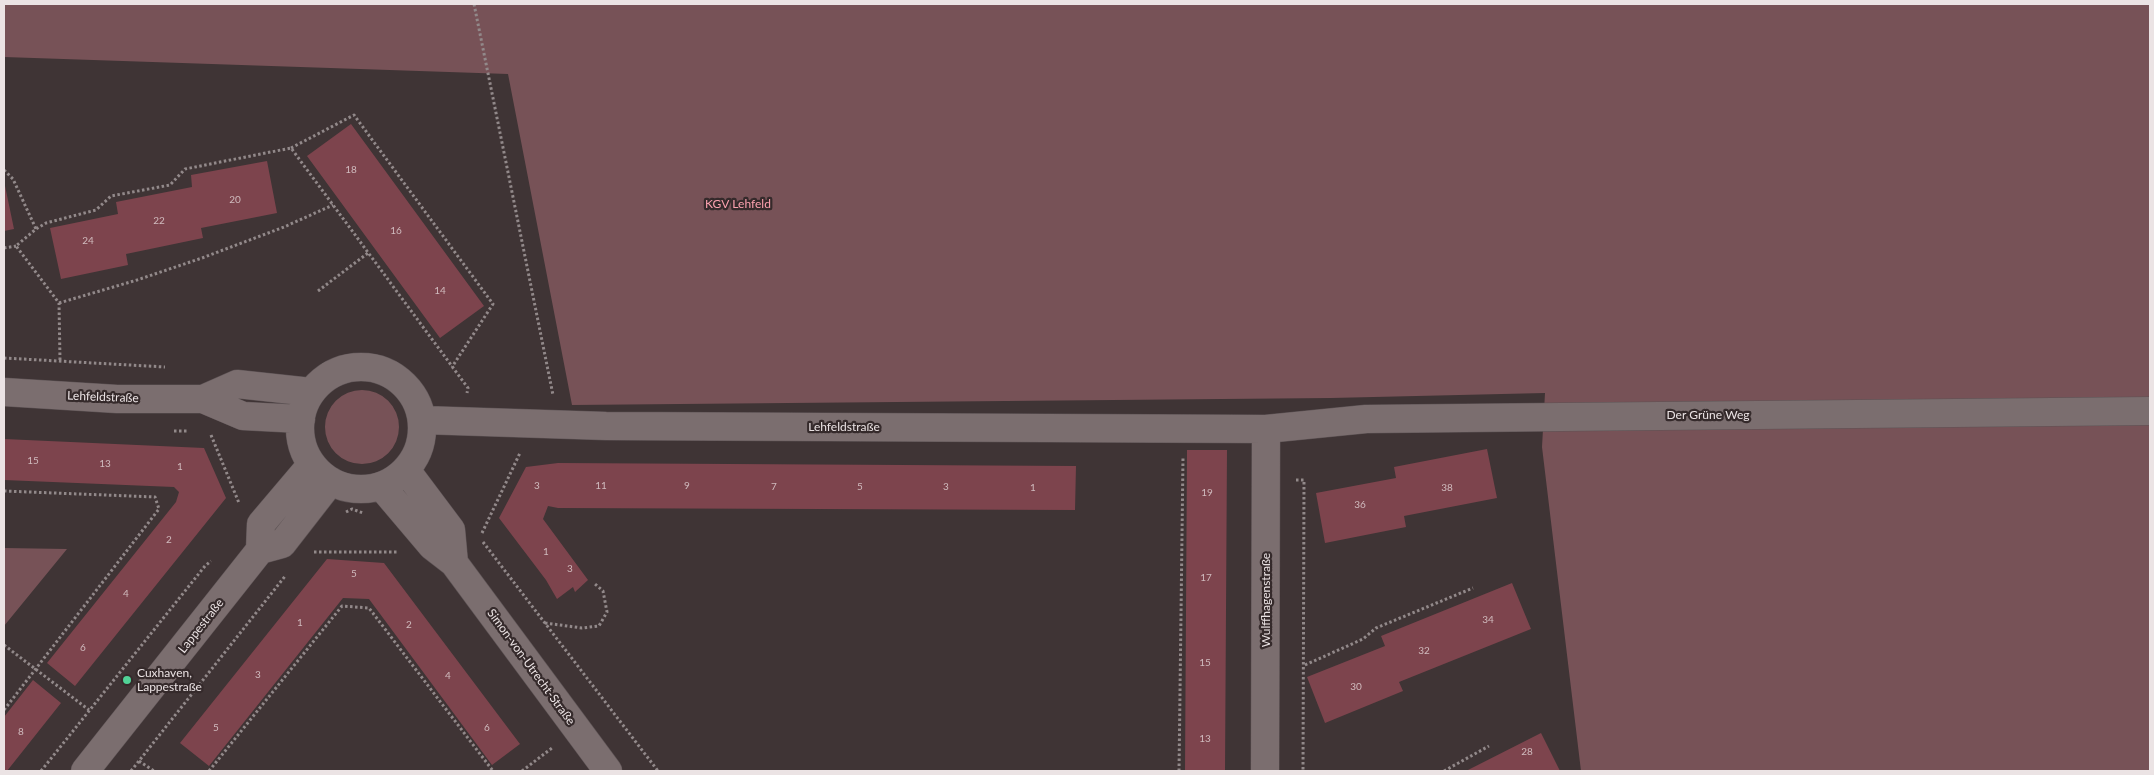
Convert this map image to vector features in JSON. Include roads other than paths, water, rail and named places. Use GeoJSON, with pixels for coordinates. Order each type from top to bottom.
{"type":"FeatureCollection","features":[{"type":"Feature","properties":{"kind":"street"},"geometry":{"type":"LineString","coordinates":[[361,367],[383,370],[401,382],[415,398],[422,420],[422,437],[416,455],[406,470],[382,487],[369,489],[344,486],[321,473],[301,439],[301,419],[304,404],[311,392],[320,382],[340,371],[361,367]]}},
{"type":"Feature","properties":{"kind":"street","name":"Lehfeldstraße"},"geometry":{"type":"LineString","coordinates":[[203,399],[237,384],[311,392]]}},
{"type":"Feature","properties":{"kind":"street","name":"Lehfeldstraße"},"geometry":{"type":"LineString","coordinates":[[4,392],[117,399],[203,399],[243,416],[301,419]]}},
{"type":"Feature","properties":{"kind":"street","name":"Der Grüne Weg"},"geometry":{"type":"LineString","coordinates":[[1266,429],[1366,419],[2150,412]]}},
{"type":"Feature","properties":{"kind":"street","name":"Lehfeldstraße"},"geometry":{"type":"LineString","coordinates":[[422,420],[606,426],[1266,429]]}},
{"type":"Feature","properties":{"kind":"street","name":"Wulffhagenstraße"},"geometry":{"type":"LineString","coordinates":[[1266,429],[1266,771]]}},
{"type":"Feature","properties":{"kind":"street"},"geometry":{"type":"LineString","coordinates":[[406,470],[451,530],[454,563]]}},
{"type":"Feature","properties":{"kind":"street","name":"Lappestraße"},"geometry":{"type":"LineString","coordinates":[[85,771],[260,550],[282,544],[321,473]]}},
{"type":"Feature","properties":{"kind":"street","name":"Simon-von-Utrecht-Straße"},"geometry":{"type":"LineString","coordinates":[[382,487],[432,546],[454,563],[608,771]]}},
{"type":"Feature","properties":{"kind":"place","name":"Cuxhaven, Lappestraße"},"geometry":{"type":"Point","coordinates":[127,680]}},
{"type":"Feature","properties":{"kind":"park label","name":"KGV Lehfeld"},"geometry":{"type":"Point","coordinates":[738,204]}}]}
